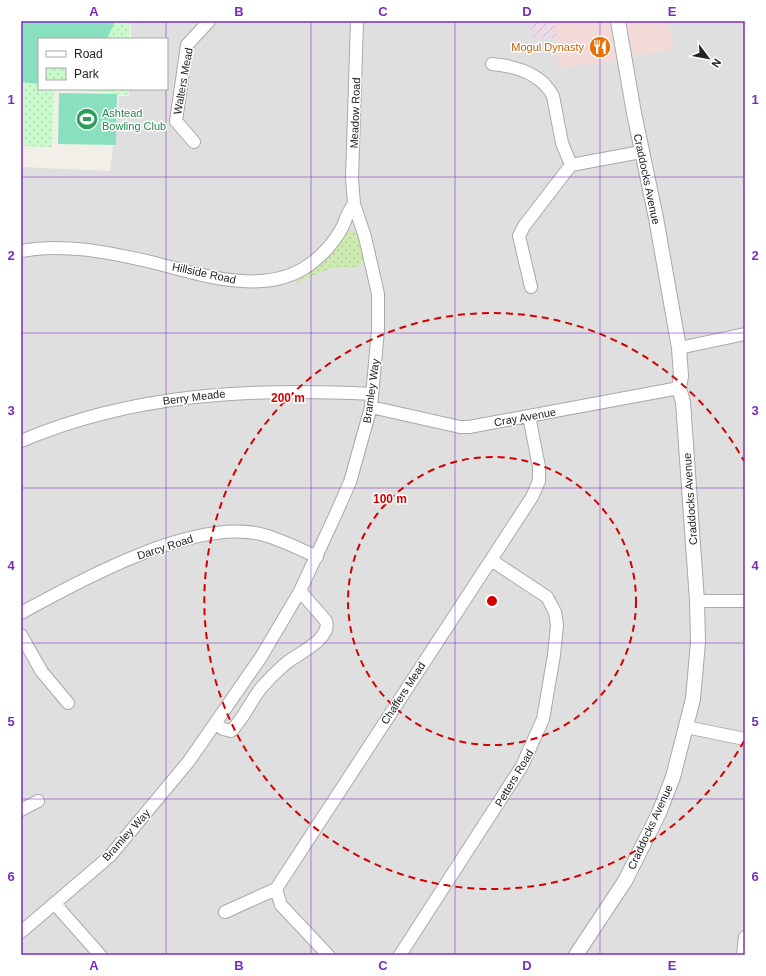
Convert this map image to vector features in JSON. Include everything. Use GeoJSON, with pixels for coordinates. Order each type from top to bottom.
{"type":"FeatureCollection","features":[{"type":"Feature","properties":{"kind":"street","name":"Walters Mead"},"geometry":{"type":"LineString","coordinates":[[194,142],[176,121],[187,45],[209,21]]}},
{"type":"Feature","properties":{"kind":"street","name":"Meadow Road"},"geometry":{"type":"LineString","coordinates":[[354,204],[352,178],[357,21]]}},
{"type":"Feature","properties":{"kind":"street","name":"Craddocks Avenue"},"geometry":{"type":"LineString","coordinates":[[576,955],[604,914],[639,855],[673,777],[686,727],[695,682],[698,642],[697,601],[683,409],[679,388],[681,376],[678,348],[656,218],[641,152],[618,21]]}},
{"type":"Feature","properties":{"kind":"street"},"geometry":{"type":"LineString","coordinates":[[492,64],[513,66],[531,75],[550,90],[553,96],[562,143],[571,165]]}},
{"type":"Feature","properties":{"kind":"street"},"geometry":{"type":"LineString","coordinates":[[531,287],[519,236],[524,226],[571,165],[641,152]]}},
{"type":"Feature","properties":{"kind":"street","name":"Hillside Road"},"geometry":{"type":"LineString","coordinates":[[21,251],[38,248],[90,250],[220,279],[255,281],[279,277],[299,271],[318,258],[331,244],[354,204]]}},
{"type":"Feature","properties":{"kind":"street","name":"Bramley Way"},"geometry":{"type":"LineString","coordinates":[[21,932],[56,904],[110,856],[189,761],[261,657],[300,592],[317,557],[350,482],[371,407],[378,330],[378,294],[365,237],[354,204]]}},
{"type":"Feature","properties":{"kind":"street"},"geometry":{"type":"LineString","coordinates":[[678,348],[745,334]]}},
{"type":"Feature","properties":{"kind":"street","name":"Cray Avenue"},"geometry":{"type":"LineString","coordinates":[[371,407],[460,427],[529,416],[679,388]]}},
{"type":"Feature","properties":{"kind":"street","name":"Berry Meade"},"geometry":{"type":"LineString","coordinates":[[21,441],[51,428],[130,406],[200,395],[261,391],[316,391],[372,394]]}},
{"type":"Feature","properties":{"kind":"street","name":"Chaffers Mead"},"geometry":{"type":"LineString","coordinates":[[276,889],[532,497],[539,481],[539,466],[529,416]]}},
{"type":"Feature","properties":{"kind":"street","name":"Darcy Road"},"geometry":{"type":"LineString","coordinates":[[21,613],[105,569],[182,540],[207,535],[229,532],[263,534],[317,557]]}},
{"type":"Feature","properties":{"kind":"street","name":"Petters Road"},"geometry":{"type":"LineString","coordinates":[[400,955],[522,766],[543,719],[554,655],[557,625],[555,612],[547,597],[491,560]]}},
{"type":"Feature","properties":{"kind":"street"},"geometry":{"type":"LineString","coordinates":[[215,723],[223,729],[231,730],[238,724],[261,688],[285,664],[321,638],[326,632],[328,627],[326,621],[300,592]]}},
{"type":"Feature","properties":{"kind":"street"},"geometry":{"type":"LineString","coordinates":[[697,601],[745,601]]}},
{"type":"Feature","properties":{"kind":"street"},"geometry":{"type":"LineString","coordinates":[[21,635],[42,672],[68,703]]}},
{"type":"Feature","properties":{"kind":"street"},"geometry":{"type":"LineString","coordinates":[[686,727],[745,739]]}},
{"type":"Feature","properties":{"kind":"street"},"geometry":{"type":"LineString","coordinates":[[21,810],[38,801]]}},
{"type":"Feature","properties":{"kind":"street"},"geometry":{"type":"LineString","coordinates":[[225,912],[276,889],[281,905],[328,955]]}},
{"type":"Feature","properties":{"kind":"street"},"geometry":{"type":"LineString","coordinates":[[56,904],[100,955]]}},
{"type":"Feature","properties":{"kind":"street"},"geometry":{"type":"LineString","coordinates":[[743,955],[745,937]]}},
{"type":"Feature","properties":{"kind":"shaded area"},"geometry":{"type":"Polygon","coordinates":[[[131,21],[745,21],[745,955],[21,955],[21,167],[110,171],[119,96],[129,96],[129,90],[168,90],[168,38],[131,38],[131,21]]]}},
{"type":"Feature","properties":{"kind":"shaded area"},"geometry":{"type":"Polygon","coordinates":[[[530,21],[554,21],[556,38],[531,37],[530,21]]]}},
{"type":"Feature","properties":{"kind":"shaded area"},"geometry":{"type":"Polygon","coordinates":[[[554,21],[613,21],[618,60],[558,69],[554,21]]]}},
{"type":"Feature","properties":{"kind":"shaded area"},"geometry":{"type":"Polygon","coordinates":[[[623,21],[668,21],[674,50],[632,55],[630,46],[627,43],[623,21]]]}},
{"type":"Feature","properties":{"kind":"green space"},"geometry":{"type":"Polygon","coordinates":[[[21,21],[130,21],[129,38],[38,38],[38,90],[54,90],[52,147],[21,146],[21,21]]]}},
{"type":"Feature","properties":{"kind":"green space"},"geometry":{"type":"Polygon","coordinates":[[[21,21],[114,21],[107,38],[38,38],[38,84],[21,82],[21,21]]]}},
{"type":"Feature","properties":{"kind":"green space"},"geometry":{"type":"Polygon","coordinates":[[[76,90],[128,90],[128,95],[76,90]]]}},
{"type":"Feature","properties":{"kind":"green space","name":"Ashtead Bowling Club"},"geometry":{"type":"Polygon","coordinates":[[[59,93],[117,94],[116,145],[58,144],[59,93]]]}},
{"type":"Feature","properties":{"kind":"green space"},"geometry":{"type":"Polygon","coordinates":[[[349,231],[355,231],[360,236],[366,258],[354,269],[339,267],[331,269],[294,284],[328,258],[349,231]]]}},
{"type":"Feature","properties":{"kind":"place","name":"Mogul Dynasty"},"geometry":{"type":"Point","coordinates":[600,47]}},
{"type":"Feature","properties":{"kind":"place","name":"Ashtead Bowling Club"},"geometry":{"type":"Point","coordinates":[87,119]}}]}
